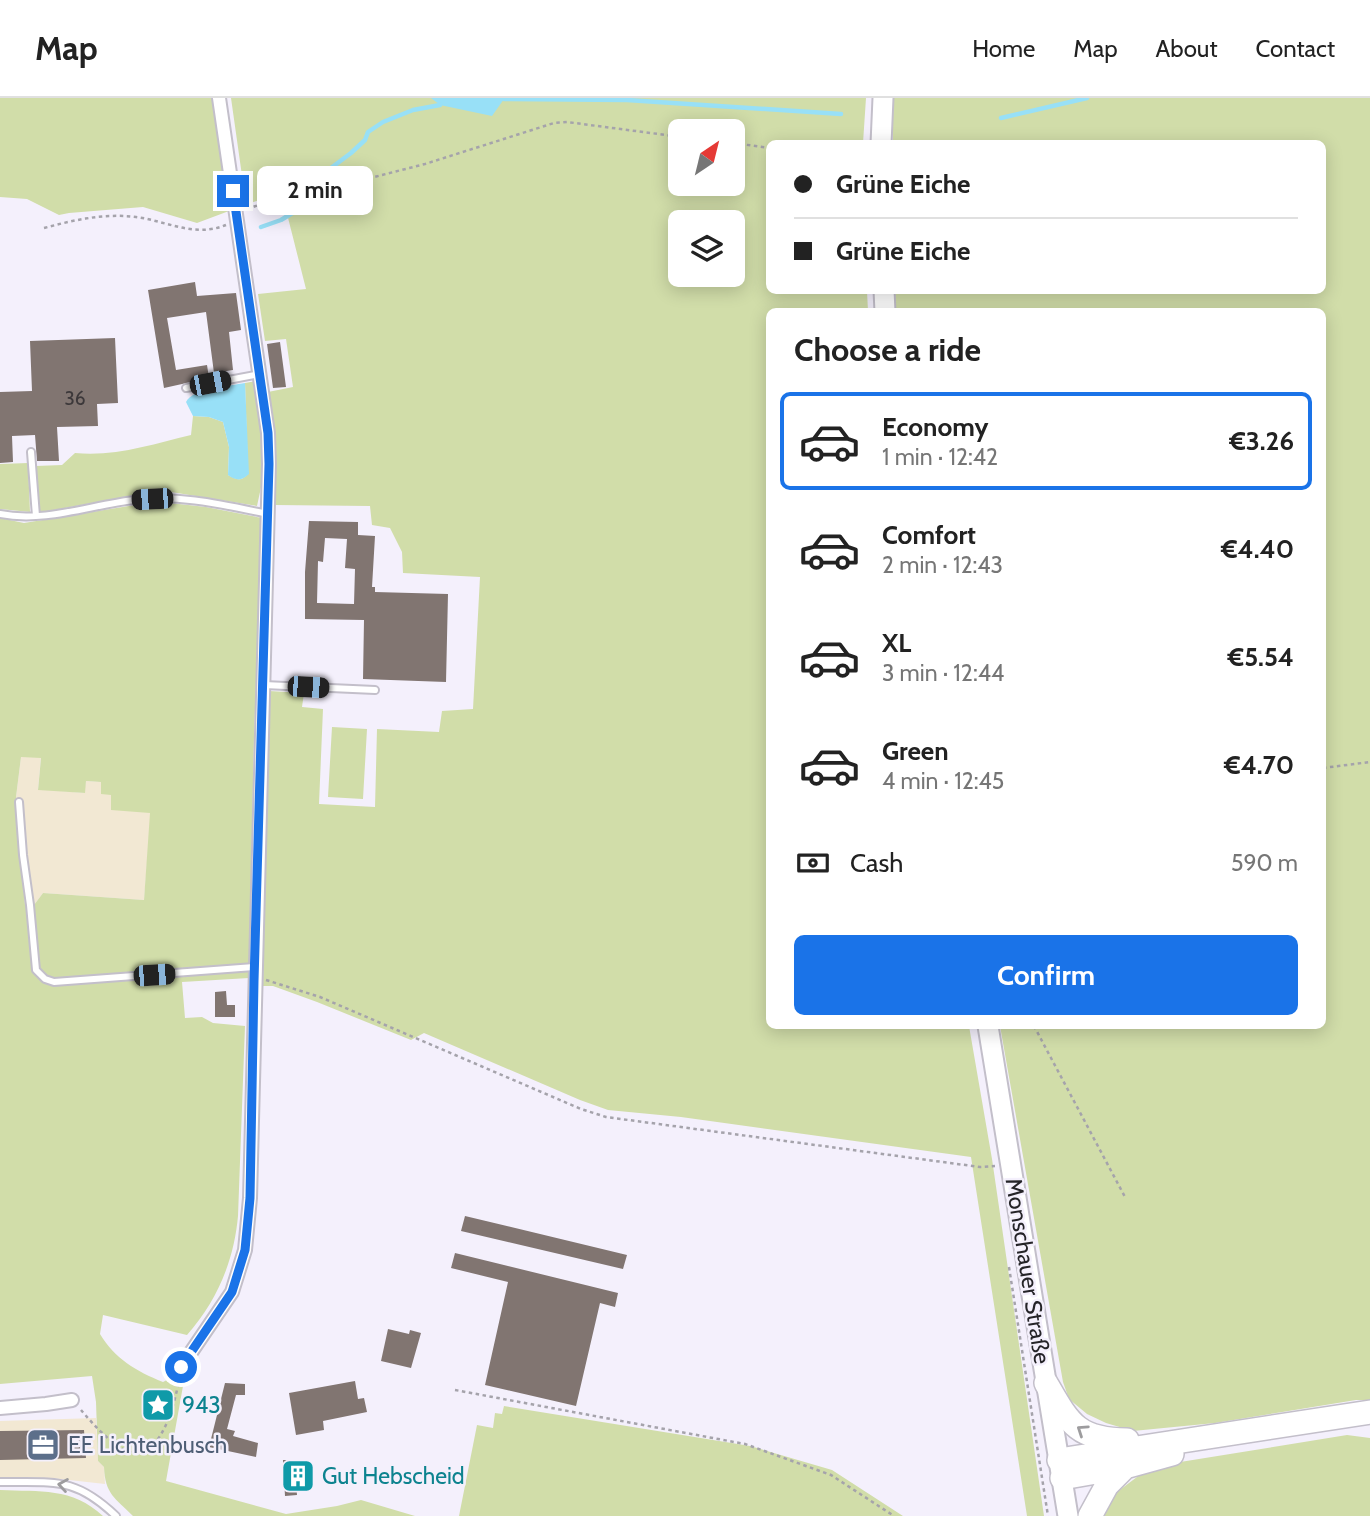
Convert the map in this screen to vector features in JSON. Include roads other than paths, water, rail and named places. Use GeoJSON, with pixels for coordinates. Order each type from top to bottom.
{"type":"FeatureCollection","features":[{"type":"Feature","properties":{"kind":"highway"},"geometry":{"type":"LineString","coordinates":[[1046,1383],[1065,1416],[1088,1435],[1105,1440],[1172,1441]]}},
{"type":"Feature","properties":{"kind":"highway"},"geometry":{"type":"LineString","coordinates":[[1060,1469],[1172,1441],[1370,1412]]}},
{"type":"Feature","properties":{"kind":"highway"},"geometry":{"type":"LineString","coordinates":[[1060,1469],[1125,1467],[1202,1447],[1301,1431],[1342,1426],[1370,1428]]}},
{"type":"Feature","properties":{"kind":"highway"},"geometry":{"type":"LineString","coordinates":[[1090,1516],[1107,1485],[1125,1467]]}},
{"type":"Feature","properties":{"kind":"main road"},"geometry":{"type":"LineString","coordinates":[[881,140],[883,98]]}},
{"type":"Feature","properties":{"kind":"main road","name":"Monschauer Straße"},"geometry":{"type":"LineString","coordinates":[[988,1029],[1068,1516]]}},
{"type":"Feature","properties":{"kind":"street"},"geometry":{"type":"LineString","coordinates":[[181,1367],[232,1292],[245,1250],[250,1198],[268,433],[219,98]]}},
{"type":"Feature","properties":{"kind":"street"},"geometry":{"type":"LineString","coordinates":[[0,1408],[72,1400]]}},
{"type":"Feature","properties":{"kind":"lane"},"geometry":{"type":"LineString","coordinates":[[186,388],[260,374]]}},
{"type":"Feature","properties":{"kind":"lane"},"geometry":{"type":"LineString","coordinates":[[31,452],[36,516]]}},
{"type":"Feature","properties":{"kind":"lane"},"geometry":{"type":"LineString","coordinates":[[0,514],[36,516],[135,499],[170,498],[268,514]]}},
{"type":"Feature","properties":{"kind":"lane"},"geometry":{"type":"LineString","coordinates":[[262,685],[376,690]]}},
{"type":"Feature","properties":{"kind":"lane"},"geometry":{"type":"LineString","coordinates":[[19,802],[36,970],[46,979],[54,982],[254,974]]}},
{"type":"Feature","properties":{"kind":"lane"},"geometry":{"type":"LineString","coordinates":[[0,1482],[65,1483],[82,1489],[116,1516]]}},
{"type":"Feature","properties":{"kind":"water"},"geometry":{"type":"Polygon","coordinates":[[[431,98],[504,99],[492,116],[440,105],[431,98]]]}},
{"type":"Feature","properties":{"kind":"water"},"geometry":{"type":"Polygon","coordinates":[[[245,383],[249,474],[239,479],[228,475],[229,447],[223,422],[209,417],[193,416],[186,402],[190,397],[204,391],[245,383]]]}},
{"type":"Feature","properties":{"kind":"waterway"},"geometry":{"type":"LineString","coordinates":[[1001,118],[1087,98]]}},
{"type":"Feature","properties":{"kind":"waterway"},"geometry":{"type":"LineString","coordinates":[[504,99],[627,100],[841,114]]}},
{"type":"Feature","properties":{"kind":"waterway"},"geometry":{"type":"LineString","coordinates":[[261,227],[281,220],[299,209],[309,197],[315,180],[351,153],[365,140],[368,132],[383,122],[413,110],[440,105]]}},
{"type":"Feature","properties":{"kind":"place","name":"943"},"geometry":{"type":"Point","coordinates":[158,1405]}},
{"type":"Feature","properties":{"kind":"place","name":"EE Lichtenbusch"},"geometry":{"type":"Point","coordinates":[43,1445]}},
{"type":"Feature","properties":{"kind":"place","name":"Gut Hebscheid"},"geometry":{"type":"Point","coordinates":[298,1476]}}]}
